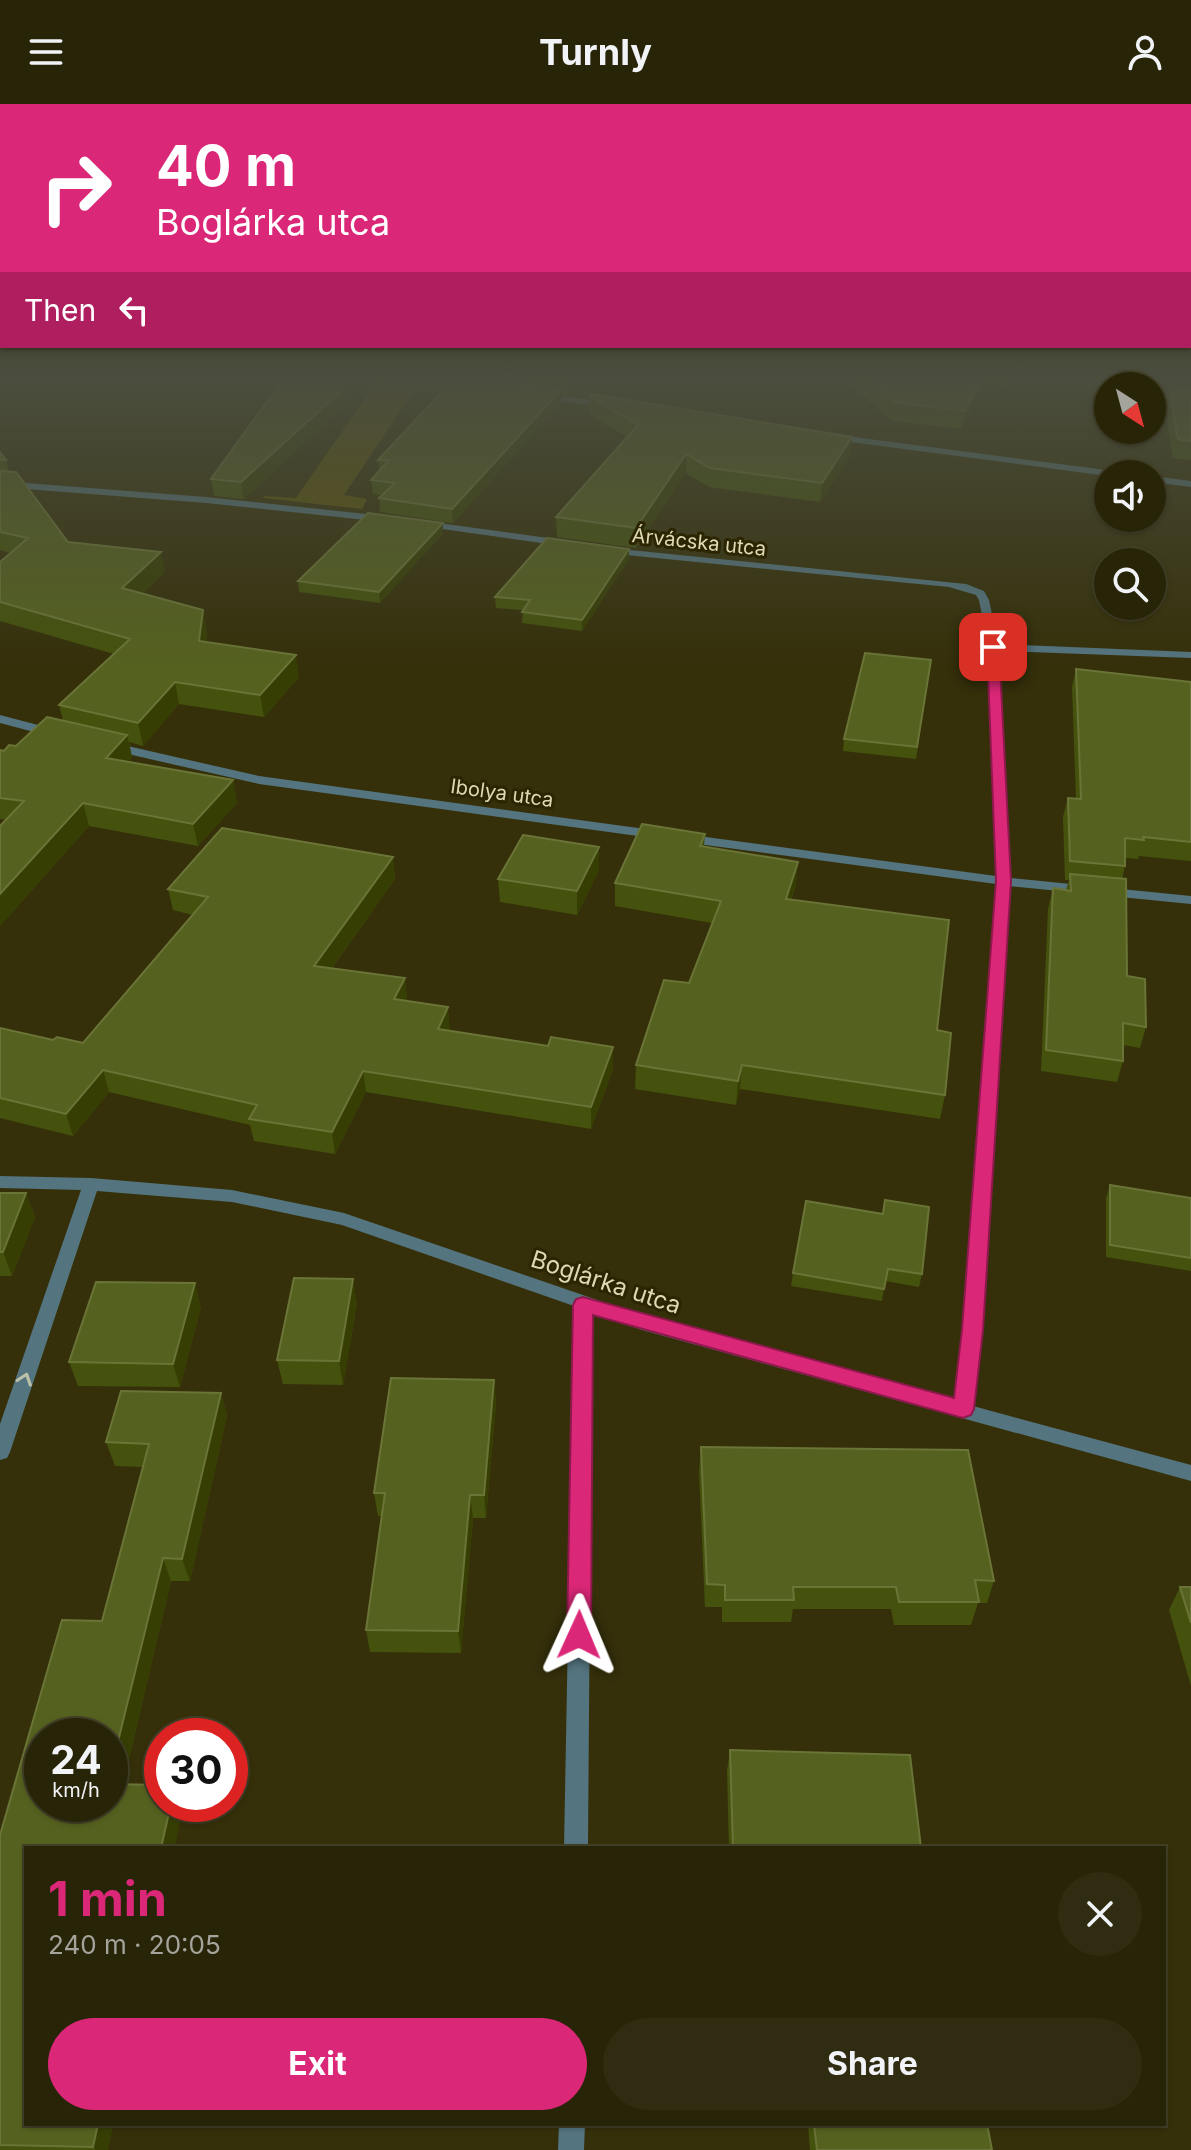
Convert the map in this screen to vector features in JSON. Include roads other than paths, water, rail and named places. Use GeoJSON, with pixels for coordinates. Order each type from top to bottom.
{"type":"FeatureCollection","features":[{"type":"Feature","properties":{"kind":"street"},"geometry":{"type":"LineString","coordinates":[[1166,481],[1191,484]]}},
{"type":"Feature","properties":{"kind":"street"},"geometry":{"type":"LineString","coordinates":[[0,484],[192,499],[395,521]]}},
{"type":"Feature","properties":{"kind":"street"},"geometry":{"type":"LineString","coordinates":[[411,523],[569,544]]}},
{"type":"Feature","properties":{"kind":"street","name":"Árvácska utca"},"geometry":{"type":"LineString","coordinates":[[599,549],[966,587],[980,593],[984,600],[993,647]]}},
{"type":"Feature","properties":{"kind":"street"},"geometry":{"type":"LineString","coordinates":[[963,1409],[972,1330],[1003,881],[993,647],[1191,655]]}},
{"type":"Feature","properties":{"kind":"street"},"geometry":{"type":"LineString","coordinates":[[0,719],[69,737]]}},
{"type":"Feature","properties":{"kind":"street","name":"Ibolya utca"},"geometry":{"type":"LineString","coordinates":[[98,743],[259,780],[1003,881],[1191,900]]}},
{"type":"Feature","properties":{"kind":"street","name":"Boglárka utca"},"geometry":{"type":"LineString","coordinates":[[0,1182],[91,1184],[232,1196],[344,1219],[583,1305],[1191,1473]]}},
{"type":"Feature","properties":{"kind":"street"},"geometry":{"type":"LineString","coordinates":[[0,1452],[91,1184]]}},
{"type":"Feature","properties":{"kind":"street"},"geometry":{"type":"LineString","coordinates":[[576,1846],[583,1305]]}},
{"type":"Feature","properties":{"kind":"street"},"geometry":{"type":"LineString","coordinates":[[571,2150],[572,2126]]}}]}
